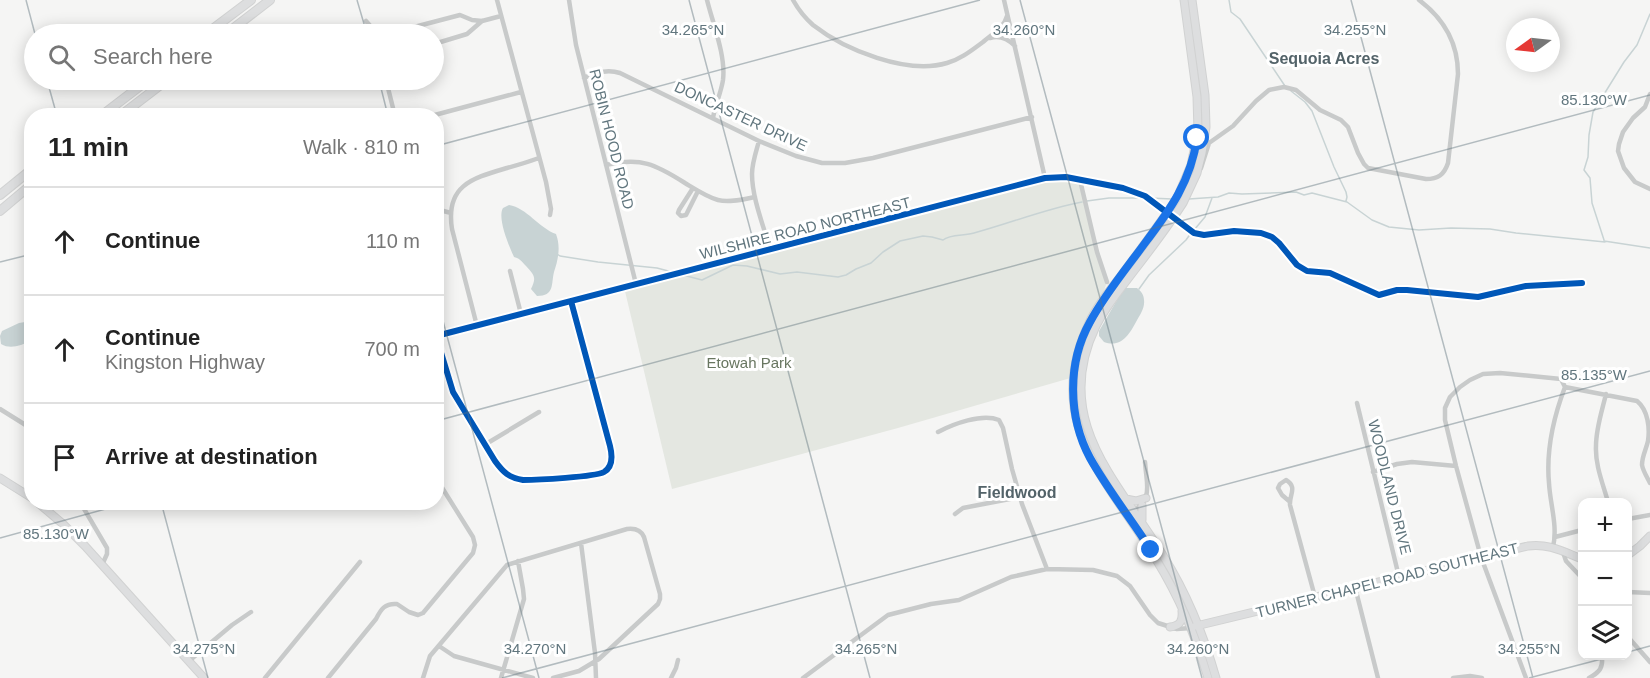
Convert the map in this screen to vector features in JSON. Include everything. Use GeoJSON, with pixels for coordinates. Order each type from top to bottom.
{"type":"FeatureCollection","features":[{"type":"Feature","properties":{"kind":"highway"},"geometry":{"type":"LineString","coordinates":[[219,24],[251,0]]}},
{"type":"Feature","properties":{"kind":"highway"},"geometry":{"type":"LineString","coordinates":[[239,24],[270,0]]}},
{"type":"Feature","properties":{"kind":"highway"},"geometry":{"type":"LineString","coordinates":[[111,108],[135,90]]}},
{"type":"Feature","properties":{"kind":"highway"},"geometry":{"type":"LineString","coordinates":[[130,108],[154,90]]}},
{"type":"Feature","properties":{"kind":"highway"},"geometry":{"type":"LineString","coordinates":[[0,195],[24,176]]}},
{"type":"Feature","properties":{"kind":"highway"},"geometry":{"type":"LineString","coordinates":[[0,211],[24,191]]}},
{"type":"Feature","properties":{"kind":"main road"},"geometry":{"type":"LineString","coordinates":[[1180,201],[1198,131],[1197,97],[1184,0]]}},
{"type":"Feature","properties":{"kind":"main road"},"geometry":{"type":"LineString","coordinates":[[1193,0],[1205,95],[1206,130],[1202,153],[1193,183],[1096,325],[1087,349],[1081,380],[1082,410],[1089,436],[1100,460],[1126,498],[1131,514],[1142,523],[1171,568],[1195,627],[1208,678]]}},
{"type":"Feature","properties":{"kind":"main road"},"geometry":{"type":"LineString","coordinates":[[1170,216],[1091,319],[1078,351],[1073,379],[1075,412],[1084,444],[1095,466],[1131,514],[1182,608],[1204,641],[1216,678]]}},
{"type":"Feature","properties":{"kind":"main road"},"geometry":{"type":"LineString","coordinates":[[0,478],[24,493]]}},
{"type":"Feature","properties":{"kind":"main road"},"geometry":{"type":"LineString","coordinates":[[1126,498],[1144,502],[1142,523]]}},
{"type":"Feature","properties":{"kind":"main road"},"geometry":{"type":"LineString","coordinates":[[46,510],[102,565],[204,678]]}},
{"type":"Feature","properties":{"kind":"main road"},"geometry":{"type":"LineString","coordinates":[[1632,552],[1650,536]]}},
{"type":"Feature","properties":{"kind":"main road","name":"TURNER CHAPEL ROAD SOUTHEAST"},"geometry":{"type":"LineString","coordinates":[[1195,627],[1533,545],[1553,547],[1578,557]]}},
{"type":"Feature","properties":{"kind":"main road"},"geometry":{"type":"LineString","coordinates":[[1170,627],[1176,627],[1182,622],[1182,608]]}},
{"type":"Feature","properties":{"kind":"main road"},"geometry":{"type":"LineString","coordinates":[[1204,641],[1205,629],[1209,624]]}},
{"type":"Feature","properties":{"kind":"street"},"geometry":{"type":"LineString","coordinates":[[497,0],[546,182],[550,215]]}},
{"type":"Feature","properties":{"kind":"street","name":"ROBIN HOOD ROAD"},"geometry":{"type":"LineString","coordinates":[[570,0],[573,30],[584,78],[636,284]]}},
{"type":"Feature","properties":{"kind":"street"},"geometry":{"type":"LineString","coordinates":[[707,0],[721,51],[723,69],[723,80],[713,118]]}},
{"type":"Feature","properties":{"kind":"street"},"geometry":{"type":"LineString","coordinates":[[793,0],[813,24],[837,40],[865,53],[910,65],[947,63],[969,53],[1002,26],[1008,16]]}},
{"type":"Feature","properties":{"kind":"street"},"geometry":{"type":"LineString","coordinates":[[1004,0],[1045,178]]}},
{"type":"Feature","properties":{"kind":"street"},"geometry":{"type":"LineString","coordinates":[[1193,183],[1201,169],[1207,146],[1233,126],[1269,90],[1279,87],[1289,87],[1301,93],[1320,110],[1341,120],[1350,132],[1361,159],[1368,168],[1432,179],[1440,176],[1448,163],[1458,74],[1457,60],[1444,26],[1419,0]]}},
{"type":"Feature","properties":{"kind":"street"},"geometry":{"type":"LineString","coordinates":[[425,24],[459,15],[482,21],[501,16]]}},
{"type":"Feature","properties":{"kind":"street"},"geometry":{"type":"LineString","coordinates":[[444,41],[467,34],[482,21]]}},
{"type":"Feature","properties":{"kind":"street"},"geometry":{"type":"LineString","coordinates":[[987,39],[995,36],[1015,46]]}},
{"type":"Feature","properties":{"kind":"street","name":"DONCASTER DRIVE"},"geometry":{"type":"LineString","coordinates":[[584,78],[598,73],[614,72],[635,79],[759,141],[814,162],[845,163],[873,158],[1032,117]]}},
{"type":"Feature","properties":{"kind":"street"},"geometry":{"type":"LineString","coordinates":[[388,90],[393,108]]}},
{"type":"Feature","properties":{"kind":"street"},"geometry":{"type":"LineString","coordinates":[[444,113],[521,92]]}},
{"type":"Feature","properties":{"kind":"street"},"geometry":{"type":"LineString","coordinates":[[1650,94],[1645,107],[1623,132],[1618,151],[1624,168],[1635,182],[1650,189]]}},
{"type":"Feature","properties":{"kind":"street"},"geometry":{"type":"LineString","coordinates":[[1645,107],[1650,111]]}},
{"type":"Feature","properties":{"kind":"street"},"geometry":{"type":"LineString","coordinates":[[1206,130],[1210,138],[1215,138]]}},
{"type":"Feature","properties":{"kind":"street"},"geometry":{"type":"LineString","coordinates":[[759,141],[752,177],[755,197],[770,249]]}},
{"type":"Feature","properties":{"kind":"street"},"geometry":{"type":"LineString","coordinates":[[477,326],[452,229],[451,213],[460,190],[473,179],[539,158]]}},
{"type":"Feature","properties":{"kind":"street"},"geometry":{"type":"LineString","coordinates":[[606,165],[633,161],[646,163],[698,191],[722,200],[755,197]]}},
{"type":"Feature","properties":{"kind":"street","name":"WILSHIRE ROAD NORTHEAST"},"geometry":{"type":"LineString","coordinates":[[444,334],[1045,178],[1059,176],[1132,191],[1145,196],[1185,227]]}},
{"type":"Feature","properties":{"kind":"street"},"geometry":{"type":"LineString","coordinates":[[1080,180],[1096,252],[1107,282]]}},
{"type":"Feature","properties":{"kind":"street"},"geometry":{"type":"LineString","coordinates":[[693,188],[679,210],[678,213],[681,216],[686,215],[698,191]]}},
{"type":"Feature","properties":{"kind":"street"},"geometry":{"type":"LineString","coordinates":[[444,211],[451,213]]}},
{"type":"Feature","properties":{"kind":"street"},"geometry":{"type":"LineString","coordinates":[[1144,256],[1170,228],[1175,226],[1185,227],[1199,235],[1234,231],[1267,235],[1280,243],[1294,262],[1303,269],[1330,273],[1379,295],[1407,290],[1478,297],[1526,286],[1582,283]]}},
{"type":"Feature","properties":{"kind":"street"},"geometry":{"type":"LineString","coordinates":[[510,271],[520,314]]}},
{"type":"Feature","properties":{"kind":"street"},"geometry":{"type":"LineString","coordinates":[[444,362],[453,392],[502,470],[510,477],[523,480],[605,472],[610,465],[612,454],[571,301]]}},
{"type":"Feature","properties":{"kind":"street"},"geometry":{"type":"LineString","coordinates":[[1526,678],[1480,557],[1445,420],[1445,408],[1450,397],[1470,380],[1483,374],[1500,373],[1561,380],[1565,387],[1554,420],[1549,462],[1548,481],[1555,537],[1553,547]]}},
{"type":"Feature","properties":{"kind":"street"},"geometry":{"type":"LineString","coordinates":[[1565,387],[1637,401],[1643,406],[1648,417],[1649,430],[1642,467],[1650,483]]}},
{"type":"Feature","properties":{"kind":"street"},"geometry":{"type":"LineString","coordinates":[[1606,394],[1600,414],[1596,446],[1599,474],[1607,498]]}},
{"type":"Feature","properties":{"kind":"street","name":"WOODLAND DRIVE"},"geometry":{"type":"LineString","coordinates":[[1357,403],[1400,577]]}},
{"type":"Feature","properties":{"kind":"street"},"geometry":{"type":"LineString","coordinates":[[0,409],[24,424]]}},
{"type":"Feature","properties":{"kind":"street"},"geometry":{"type":"LineString","coordinates":[[486,444],[539,412]]}},
{"type":"Feature","properties":{"kind":"street"},"geometry":{"type":"LineString","coordinates":[[938,432],[958,423],[987,418],[999,420],[1020,497],[1047,569]]}},
{"type":"Feature","properties":{"kind":"street"},"geometry":{"type":"LineString","coordinates":[[1131,514],[1144,502],[1148,488],[1145,462]]}},
{"type":"Feature","properties":{"kind":"street"},"geometry":{"type":"LineString","coordinates":[[1373,472],[1412,462],[1456,466]]}},
{"type":"Feature","properties":{"kind":"street"},"geometry":{"type":"LineString","coordinates":[[328,678],[376,619],[380,610],[386,605],[397,604],[409,612],[418,615],[423,613],[473,553],[475,545],[473,537],[444,491]]}},
{"type":"Feature","properties":{"kind":"street"},"geometry":{"type":"LineString","coordinates":[[955,514],[963,508],[1020,497]]}},
{"type":"Feature","properties":{"kind":"street"},"geometry":{"type":"LineString","coordinates":[[1289,501],[1315,597]]}},
{"type":"Feature","properties":{"kind":"street"},"geometry":{"type":"LineString","coordinates":[[85,510],[106,548],[107,554],[102,565]]}},
{"type":"Feature","properties":{"kind":"street"},"geometry":{"type":"LineString","coordinates":[[1632,518],[1650,515]]}},
{"type":"Feature","properties":{"kind":"street"},"geometry":{"type":"LineString","coordinates":[[423,678],[428,659],[503,568],[510,563],[636,529],[644,537],[660,599],[658,604],[595,662],[579,671],[553,678]]}},
{"type":"Feature","properties":{"kind":"street"},"geometry":{"type":"LineString","coordinates":[[1555,537],[1578,531]]}},
{"type":"Feature","properties":{"kind":"street"},"geometry":{"type":"LineString","coordinates":[[581,543],[596,678]]}},
{"type":"Feature","properties":{"kind":"street"},"geometry":{"type":"LineString","coordinates":[[1562,551],[1566,561],[1578,574]]}},
{"type":"Feature","properties":{"kind":"street"},"geometry":{"type":"LineString","coordinates":[[501,678],[524,599],[518,561]]}},
{"type":"Feature","properties":{"kind":"street"},"geometry":{"type":"LineString","coordinates":[[265,678],[360,562]]}},
{"type":"Feature","properties":{"kind":"street"},"geometry":{"type":"LineString","coordinates":[[803,678],[893,613],[937,602],[959,600],[1011,577],[1047,569],[1093,570],[1117,576],[1130,586],[1150,615],[1158,622],[1183,629],[1195,627]]}},
{"type":"Feature","properties":{"kind":"street"},"geometry":{"type":"LineString","coordinates":[[1355,587],[1378,678]]}},
{"type":"Feature","properties":{"kind":"street"},"geometry":{"type":"LineString","coordinates":[[1632,592],[1650,593]]}},
{"type":"Feature","properties":{"kind":"street"},"geometry":{"type":"LineString","coordinates":[[189,661],[251,612]]}},
{"type":"Feature","properties":{"kind":"street"},"geometry":{"type":"LineString","coordinates":[[1632,642],[1650,662]]}},
{"type":"Feature","properties":{"kind":"street"},"geometry":{"type":"LineString","coordinates":[[439,646],[454,656],[533,678]]}},
{"type":"Feature","properties":{"kind":"street"},"geometry":{"type":"LineString","coordinates":[[671,678],[678,660]]}},
{"type":"Feature","properties":{"kind":"street"},"geometry":{"type":"LineString","coordinates":[[1589,678],[1602,669],[1602,660]]}},
{"type":"Feature","properties":{"kind":"street"},"geometry":{"type":"LineString","coordinates":[[1453,678],[1470,676],[1482,678]]}},
{"type":"Feature","properties":{"kind":"green space","name":"Etowah Park"},"geometry":{"type":"Polygon","coordinates":[[[1052,176],[1080,180],[1107,282],[1074,377],[898,428],[672,489],[624,287],[1052,176]]]}},
{"type":"Feature","properties":{"kind":"shaded area"},"geometry":{"type":"Polygon","coordinates":[[[509,205],[522,210],[556,234],[558,258],[551,288],[547,294],[537,296],[531,289],[534,282],[533,274],[521,260],[514,257],[501,218],[503,208],[509,205]]]}},
{"type":"Feature","properties":{"kind":"shaded area"},"geometry":{"type":"Polygon","coordinates":[[[1124,288],[1140,290],[1144,298],[1143,309],[1124,339],[1115,343],[1104,342],[1099,336],[1099,331],[1124,288]]]}},
{"type":"Feature","properties":{"kind":"shaded area"},"geometry":{"type":"Polygon","coordinates":[[[24,322],[24,344],[12,347],[1,344],[2,331],[24,322]]]}},
{"type":"Feature","properties":{"kind":"waterway"},"geometry":{"type":"LineString","coordinates":[[1229,0],[1231,12],[1240,19],[1285,86]]}},
{"type":"Feature","properties":{"kind":"waterway"},"geometry":{"type":"LineString","coordinates":[[1604,240],[1592,203],[1590,178],[1584,170],[1588,157],[1593,112],[1637,45],[1650,14]]}},
{"type":"Feature","properties":{"kind":"waterway"},"geometry":{"type":"LineString","coordinates":[[1291,91],[1312,111],[1346,192],[1346,201]]}},
{"type":"Feature","properties":{"kind":"waterway"},"geometry":{"type":"LineString","coordinates":[[1189,199],[1218,197],[1229,193],[1296,192],[1304,195],[1312,193],[1347,202],[1372,220],[1389,227],[1419,230],[1490,229],[1650,248]]}},
{"type":"Feature","properties":{"kind":"waterway"},"geometry":{"type":"LineString","coordinates":[[1087,201],[1109,198],[1145,198]]}},
{"type":"Feature","properties":{"kind":"waterway"},"geometry":{"type":"LineString","coordinates":[[1150,198],[1172,199]]}},
{"type":"Feature","properties":{"kind":"waterway"},"geometry":{"type":"LineString","coordinates":[[1194,230],[1205,217],[1212,198]]}},
{"type":"Feature","properties":{"kind":"waterway"},"geometry":{"type":"LineString","coordinates":[[679,274],[702,280],[733,265],[780,274],[797,272],[838,277],[871,263],[900,241],[923,236],[943,240],[1082,202]]}},
{"type":"Feature","properties":{"kind":"waterway"},"geometry":{"type":"LineString","coordinates":[[1139,289],[1149,275],[1191,233]]}},
{"type":"Feature","properties":{"kind":"waterway"},"geometry":{"type":"LineString","coordinates":[[557,254],[672,272]]}},
{"type":"Feature","properties":{"kind":"cycle path"},"geometry":{"type":"LineString","coordinates":[[444,334],[1045,178],[1066,177],[1123,188],[1145,196],[1194,233],[1204,235],[1234,231],[1261,233],[1272,237],[1297,265],[1307,271],[1330,273],[1379,295],[1407,290],[1478,297],[1526,286],[1582,283]]}},
{"type":"Feature","properties":{"kind":"cycle path"},"geometry":{"type":"LineString","coordinates":[[444,362],[453,392],[495,461],[507,474],[523,480],[565,478],[604,472],[611,463],[612,456],[571,301]]}},
{"type":"Feature","properties":{"kind":"district","name":"Sequoia Acres"},"geometry":{"type":"Point","coordinates":[1324,58]}},
{"type":"Feature","properties":{"kind":"district","name":"Fieldwood"},"geometry":{"type":"Point","coordinates":[1017,492]}},
{"type":"Feature","properties":{"kind":"route"},"geometry":{"type":"LineString","coordinates":[[1151,550],[1087,452],[1076,421],[1073,379],[1080,344],[1091,319],[1177,198],[1191,165],[1197,138]]}}]}
